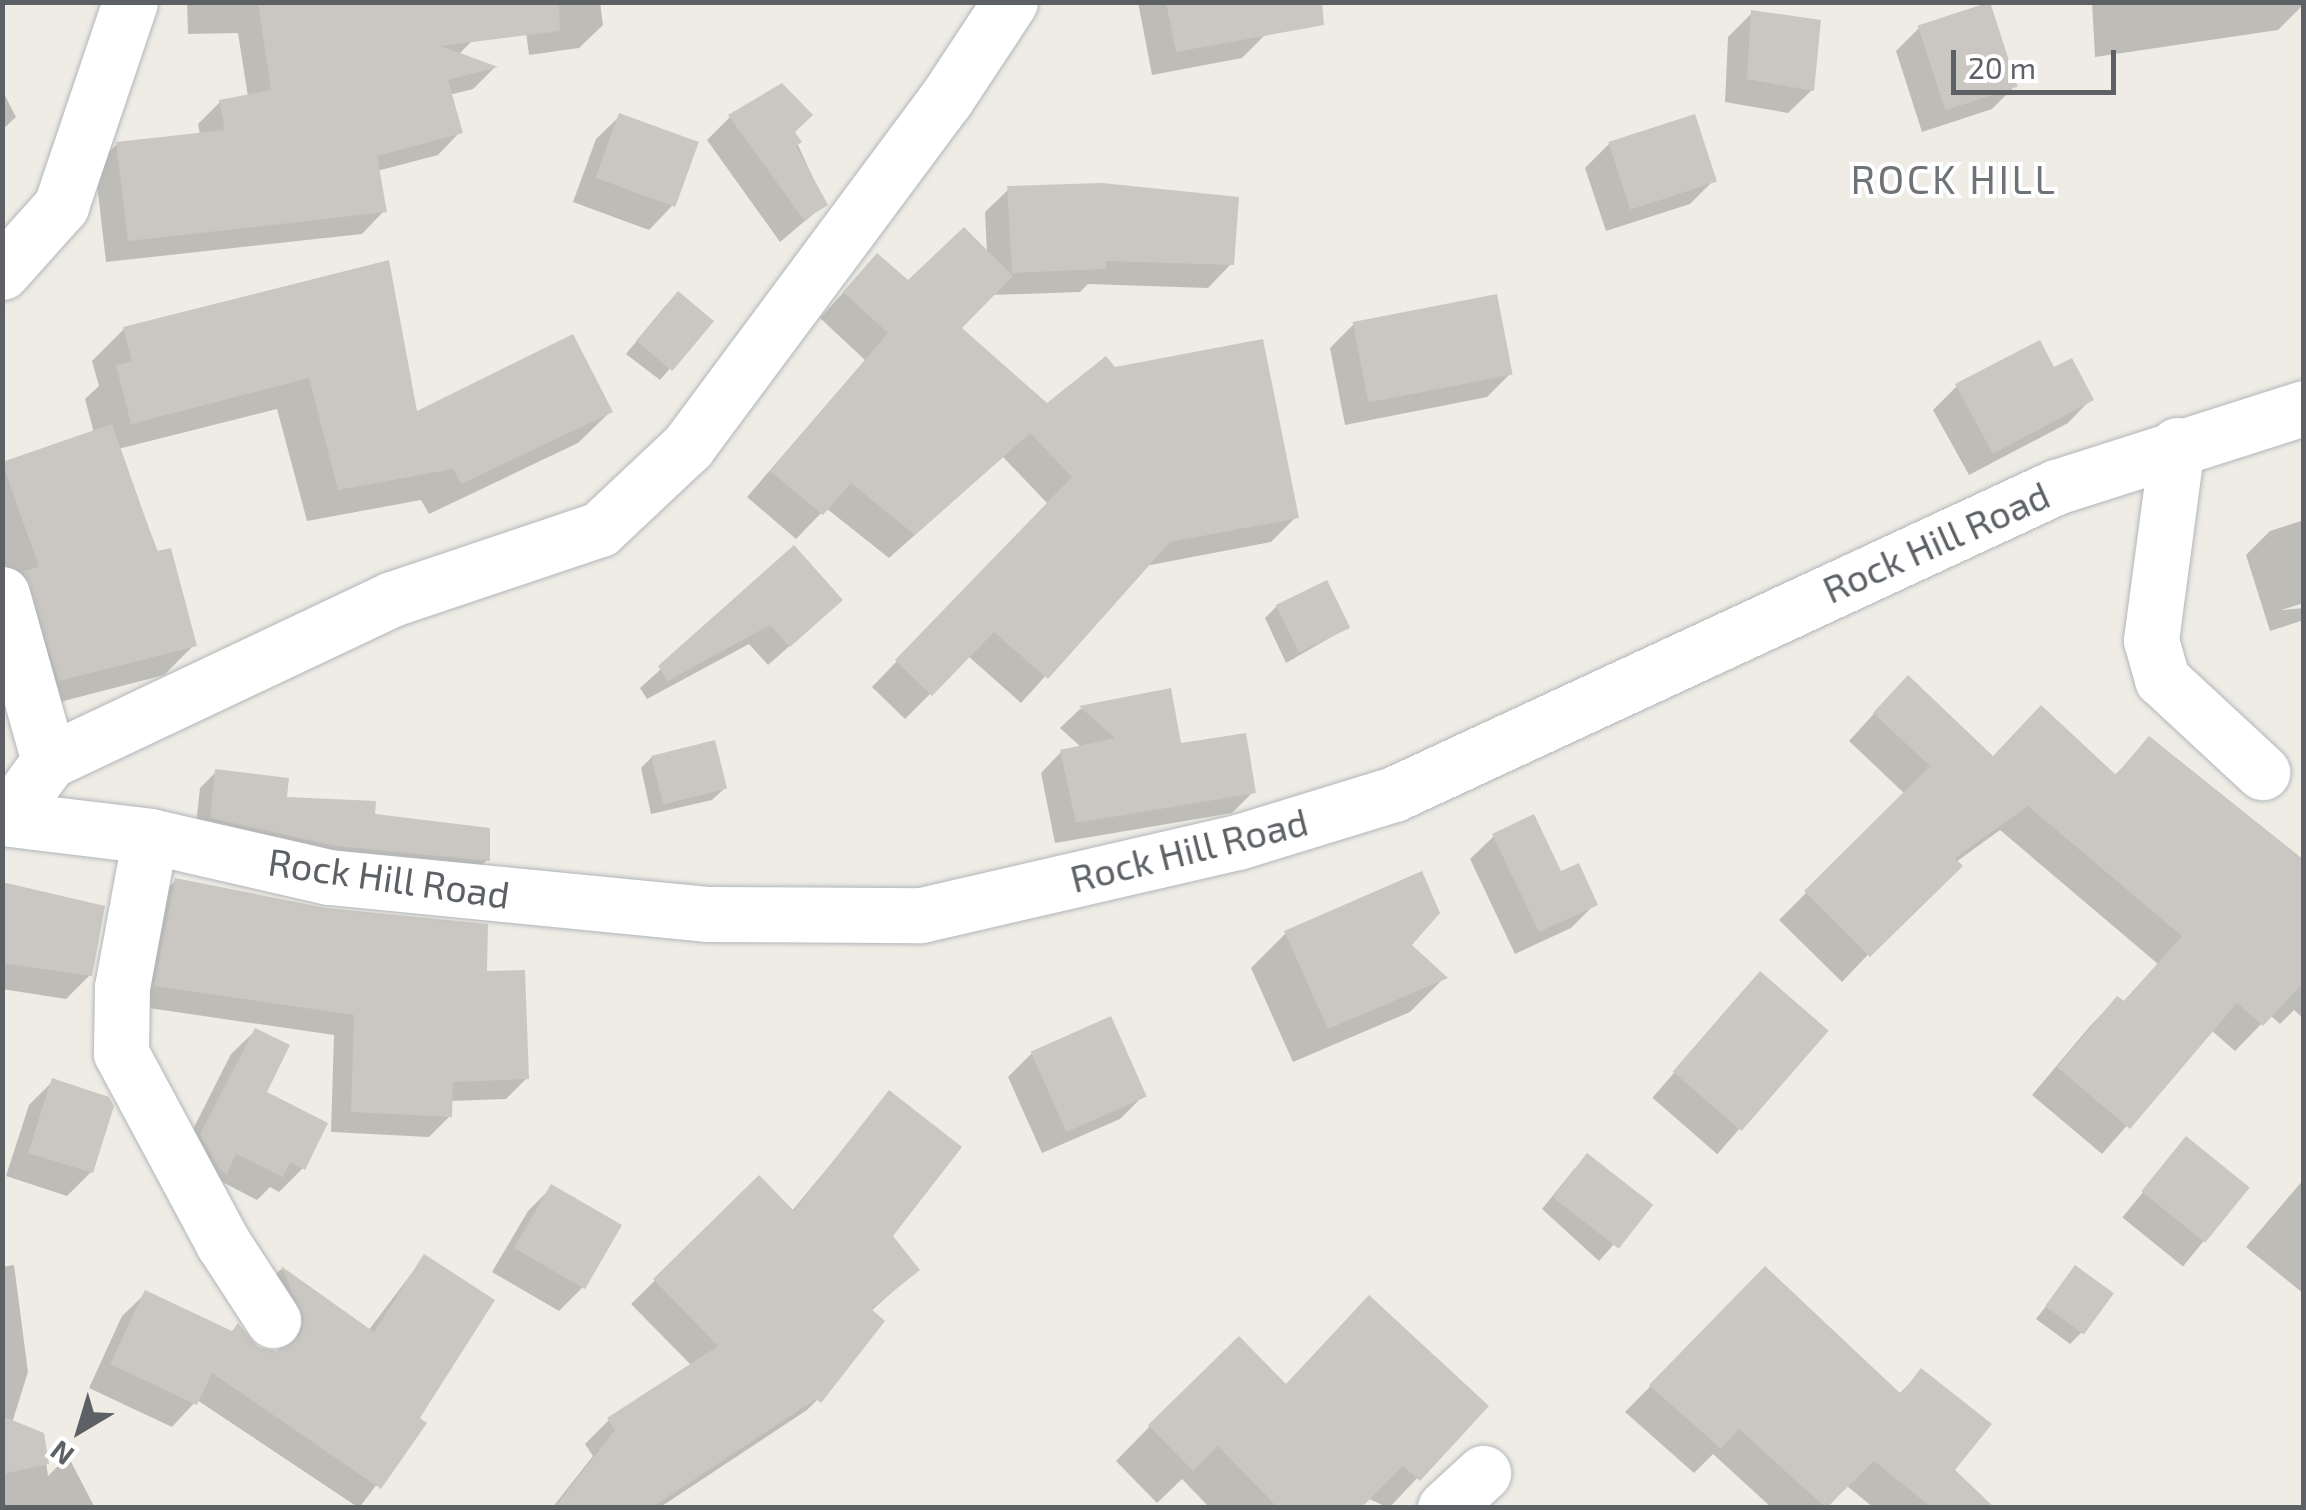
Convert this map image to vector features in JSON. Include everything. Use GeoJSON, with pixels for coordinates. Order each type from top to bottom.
{"type":"FeatureCollection","features":[{"type":"Feature","properties":{"kind":"street"},"geometry":{"type":"LineString","coordinates":[[2,272],[62,206],[130,2]]}},
{"type":"Feature","properties":{"kind":"street"},"geometry":{"type":"LineString","coordinates":[[6,817],[49,761],[392,599],[600,529],[688,446],[946,99],[1010,2]]}},
{"type":"Feature","properties":{"kind":"street","name":"Rock Hill Road"},"geometry":{"type":"LineString","coordinates":[[6,817],[150,836],[329,877],[706,914],[921,915],[1238,842],[1394,794],[1912,550],[2056,488],[2177,445],[2304,408]]}},
{"type":"Feature","properties":{"kind":"street"},"geometry":{"type":"LineString","coordinates":[[2177,445],[2150,640],[2162,678],[2262,772]]}},
{"type":"Feature","properties":{"kind":"street"},"geometry":{"type":"LineString","coordinates":[[2,594],[49,761]]}},
{"type":"Feature","properties":{"kind":"street"},"geometry":{"type":"LineString","coordinates":[[150,836],[122,987],[121,1054],[273,1320]]}},
{"type":"Feature","properties":{"kind":"building"},"geometry":{"type":"Polygon","coordinates":[[[258,2],[559,2],[560,31],[441,46],[498,67],[448,80],[463,133],[377,156],[387,212],[128,241],[116,142],[225,130],[219,100],[271,90],[258,2]]]}},
{"type":"Feature","properties":{"kind":"building"},"geometry":{"type":"Polygon","coordinates":[[[1166,2],[1322,2],[1324,25],[1176,52],[1166,2]]]}},
{"type":"Feature","properties":{"kind":"building"},"geometry":{"type":"Polygon","coordinates":[[[1990,2],[2018,87],[1945,110],[1918,25],[1990,2]]]}},
{"type":"Feature","properties":{"kind":"building"},"geometry":{"type":"Polygon","coordinates":[[[1751,10],[1821,20],[1814,91],[1747,79],[1751,10]]]}},
{"type":"Feature","properties":{"kind":"building"},"geometry":{"type":"Polygon","coordinates":[[[782,83],[813,115],[795,132],[802,142],[796,146],[828,205],[804,220],[728,115],[782,83]]]}},
{"type":"Feature","properties":{"kind":"building"},"geometry":{"type":"Polygon","coordinates":[[[619,113],[699,142],[675,207],[595,178],[619,113]]]}},
{"type":"Feature","properties":{"kind":"building"},"geometry":{"type":"Polygon","coordinates":[[[1695,114],[1717,182],[1630,210],[1608,142],[1695,114]]]}},
{"type":"Feature","properties":{"kind":"building"},"geometry":{"type":"Polygon","coordinates":[[[1102,183],[1239,197],[1234,265],[1106,261],[1106,269],[1012,273],[1007,186],[1102,183]]]}},
{"type":"Feature","properties":{"kind":"building"},"geometry":{"type":"Polygon","coordinates":[[[964,227],[1013,276],[962,328],[1047,403],[1106,356],[1115,367],[1263,339],[1299,518],[1170,542],[1048,679],[994,632],[932,696],[895,660],[1072,477],[1030,433],[915,535],[851,483],[823,515],[770,471],[888,333],[843,292],[877,253],[908,280],[964,227]]]}},
{"type":"Feature","properties":{"kind":"building"},"geometry":{"type":"Polygon","coordinates":[[[389,260],[417,411],[573,334],[613,412],[461,484],[453,469],[338,490],[309,378],[131,424],[116,365],[132,362],[123,327],[389,260]]]}},
{"type":"Feature","properties":{"kind":"building"},"geometry":{"type":"Polygon","coordinates":[[[678,291],[714,321],[672,371],[636,341],[678,291]]]}},
{"type":"Feature","properties":{"kind":"building"},"geometry":{"type":"Polygon","coordinates":[[[1497,294],[1513,374],[1368,403],[1353,322],[1497,294]]]}},
{"type":"Feature","properties":{"kind":"building"},"geometry":{"type":"Polygon","coordinates":[[[2040,340],[2054,367],[2072,358],[2094,400],[1993,454],[1955,384],[2040,340]]]}},
{"type":"Feature","properties":{"kind":"building"},"geometry":{"type":"Polygon","coordinates":[[[112,424],[157,551],[171,548],[197,646],[59,681],[23,571],[39,567],[2,462],[112,424]]]}},
{"type":"Feature","properties":{"kind":"building"},"geometry":{"type":"Polygon","coordinates":[[[794,545],[843,600],[790,647],[770,625],[668,681],[658,666],[794,545]]]}},
{"type":"Feature","properties":{"kind":"building"},"geometry":{"type":"Polygon","coordinates":[[[1327,580],[1350,628],[1299,653],[1276,605],[1327,580]]]}},
{"type":"Feature","properties":{"kind":"building"},"geometry":{"type":"Polygon","coordinates":[[[1908,675],[1993,756],[2041,705],[2116,775],[2149,736],[2304,860],[2304,982],[2263,1026],[2237,1003],[2130,1129],[2057,1067],[2117,996],[2124,1001],[2182,936],[2028,806],[1955,858],[1963,866],[1870,957],[1804,891],[1930,766],[1873,713],[1908,675]]]}},
{"type":"Feature","properties":{"kind":"building"},"geometry":{"type":"Polygon","coordinates":[[[1171,688],[1181,743],[1246,733],[1256,793],[1076,823],[1060,750],[1115,738],[1079,706],[1171,688]]]}},
{"type":"Feature","properties":{"kind":"building"},"geometry":{"type":"Polygon","coordinates":[[[715,740],[727,789],[663,804],[651,756],[715,740]]]}},
{"type":"Feature","properties":{"kind":"building"},"geometry":{"type":"Polygon","coordinates":[[[215,769],[289,778],[287,797],[376,801],[375,814],[490,828],[490,861],[334,846],[210,818],[215,769]]]}},
{"type":"Feature","properties":{"kind":"building"},"geometry":{"type":"Polygon","coordinates":[[[1534,814],[1561,871],[1579,863],[1598,905],[1539,932],[1492,834],[1534,814]]]}},
{"type":"Feature","properties":{"kind":"building"},"geometry":{"type":"Polygon","coordinates":[[[1422,871],[1440,913],[1412,945],[1448,978],[1328,1029],[1284,931],[1422,871]]]}},
{"type":"Feature","properties":{"kind":"building"},"geometry":{"type":"Polygon","coordinates":[[[175,878],[326,908],[488,924],[487,971],[525,970],[529,1079],[453,1082],[452,1117],[351,1112],[354,1015],[154,986],[175,878]]]}},
{"type":"Feature","properties":{"kind":"building"},"geometry":{"type":"Polygon","coordinates":[[[2,882],[105,906],[92,976],[2,963],[2,882]]]}},
{"type":"Feature","properties":{"kind":"building"},"geometry":{"type":"Polygon","coordinates":[[[1760,971],[1829,1031],[1741,1131],[1673,1071],[1760,971]]]}},
{"type":"Feature","properties":{"kind":"building"},"geometry":{"type":"Polygon","coordinates":[[[1111,1016],[1147,1096],[1066,1132],[1031,1052],[1111,1016]]]}},
{"type":"Feature","properties":{"kind":"building"},"geometry":{"type":"Polygon","coordinates":[[[255,1028],[290,1045],[267,1092],[328,1123],[305,1170],[290,1162],[283,1177],[236,1154],[227,1174],[220,1170],[200,1134],[255,1028]]]}},
{"type":"Feature","properties":{"kind":"building"},"geometry":{"type":"Polygon","coordinates":[[[52,1078],[109,1097],[114,1106],[93,1173],[28,1153],[52,1078]]]}},
{"type":"Feature","properties":{"kind":"building"},"geometry":{"type":"Polygon","coordinates":[[[889,1090],[962,1147],[893,1236],[920,1270],[871,1309],[885,1321],[821,1403],[816,1399],[651,1508],[554,1508],[615,1430],[607,1418],[718,1346],[653,1279],[759,1175],[794,1211],[889,1090]]]}},
{"type":"Feature","properties":{"kind":"building"},"geometry":{"type":"Polygon","coordinates":[[[2186,1136],[2250,1188],[2205,1243],[2141,1191],[2186,1136]]]}},
{"type":"Feature","properties":{"kind":"building"},"geometry":{"type":"Polygon","coordinates":[[[1587,1153],[1653,1205],[1619,1249],[1553,1197],[1587,1153]]]}},
{"type":"Feature","properties":{"kind":"building"},"geometry":{"type":"Polygon","coordinates":[[[551,1184],[622,1225],[585,1289],[514,1248],[551,1184]]]}},
{"type":"Feature","properties":{"kind":"building"},"geometry":{"type":"Polygon","coordinates":[[[424,1254],[495,1300],[420,1418],[427,1423],[381,1489],[212,1373],[197,1405],[110,1364],[145,1290],[232,1331],[238,1323],[258,1347],[276,1351],[300,1335],[304,1319],[281,1266],[374,1332],[424,1254]]]}},
{"type":"Feature","properties":{"kind":"building"},"geometry":{"type":"Polygon","coordinates":[[[2075,1265],[2114,1293],[2084,1334],[2045,1306],[2075,1265]]]}},
{"type":"Feature","properties":{"kind":"building"},"geometry":{"type":"Polygon","coordinates":[[[1765,1266],[1901,1394],[1921,1368],[1992,1424],[1955,1470],[1995,1508],[1932,1508],[1874,1461],[1826,1508],[1739,1429],[1721,1449],[1649,1385],[1765,1266]]]}},
{"type":"Feature","properties":{"kind":"building"},"geometry":{"type":"Polygon","coordinates":[[[1369,1295],[1489,1406],[1420,1481],[1403,1466],[1361,1508],[1278,1508],[1218,1446],[1193,1471],[1148,1425],[1239,1336],[1286,1384],[1369,1295]]]}},
{"type":"Feature","properties":{"kind":"building"},"geometry":{"type":"Polygon","coordinates":[[[2,1416],[44,1433],[49,1464],[2,1474],[2,1416]]]}},
{"type":"Feature","properties":{"kind":"district","name":"ROCK HILL"},"geometry":{"type":"Point","coordinates":[1954,178]}}]}
